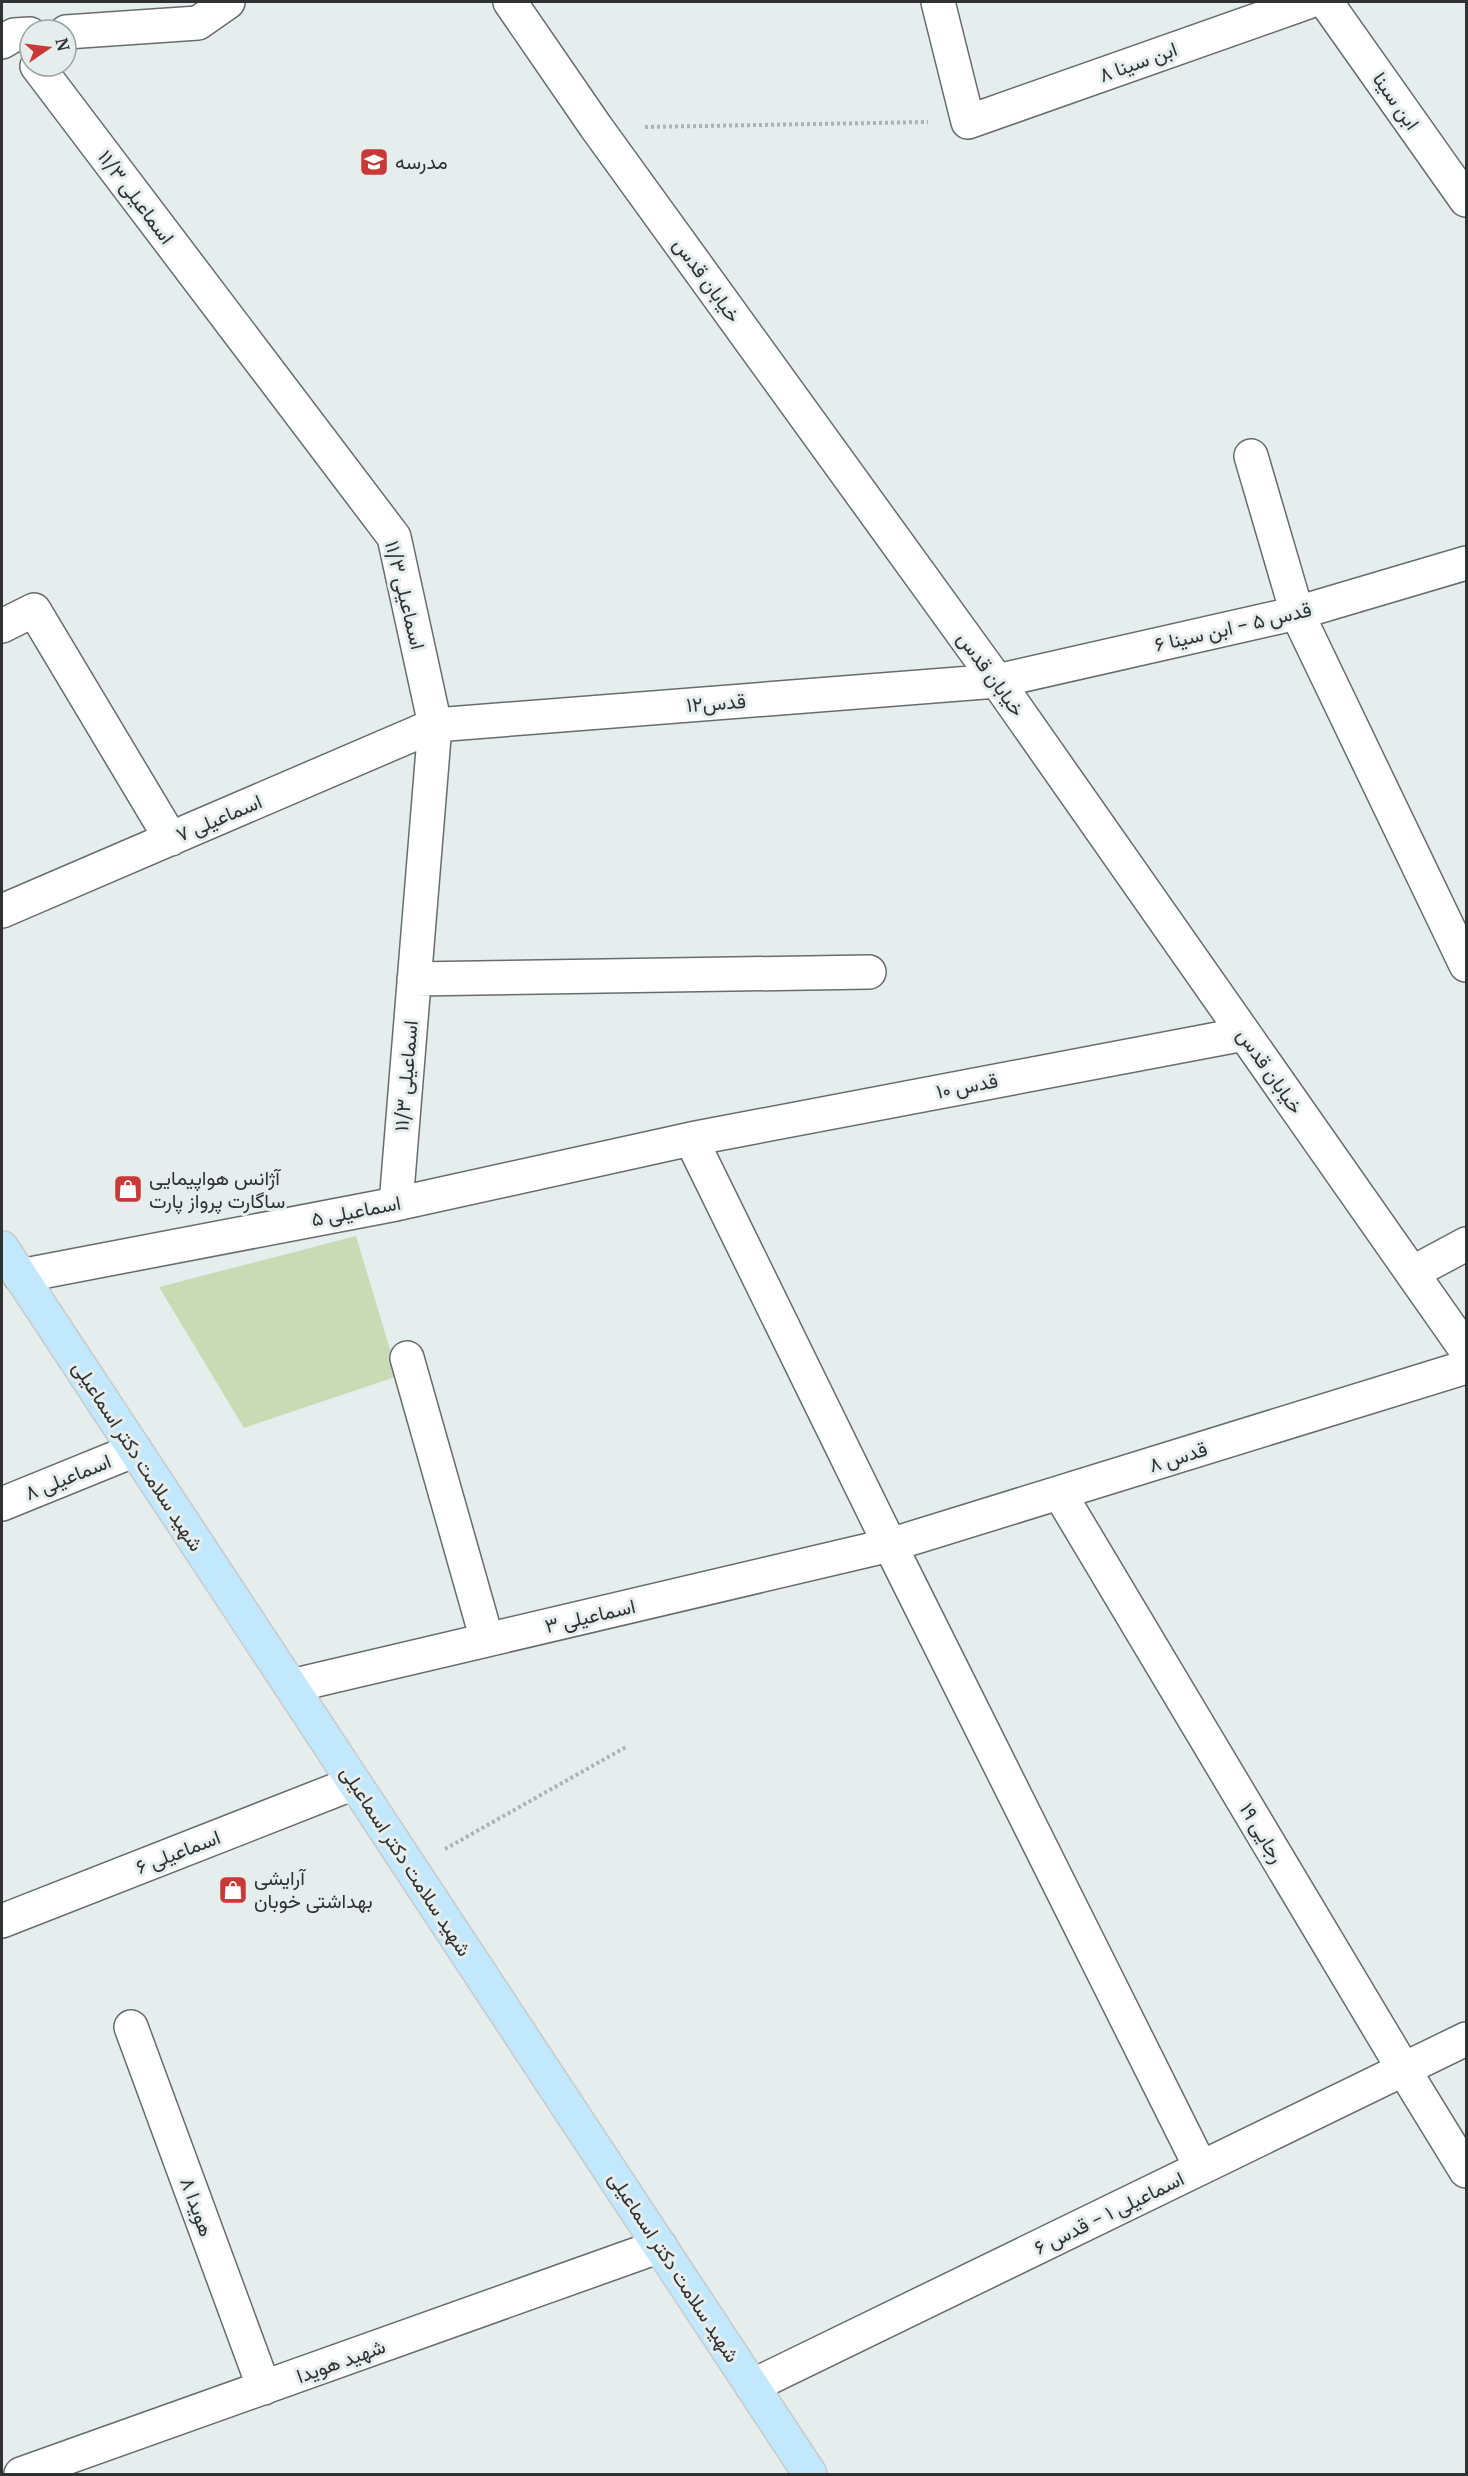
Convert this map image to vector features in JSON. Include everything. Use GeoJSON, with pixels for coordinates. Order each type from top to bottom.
{"type":"FeatureCollection","features":[{"type":"Feature","properties":{"kind":"main road","name":"شهید سلامت دکتر اسماعیلی"},"geometry":{"type":"LineString","coordinates":[[2,1248],[810,2475]]}},
{"type":"Feature","properties":{"kind":"street"},"geometry":{"type":"LineString","coordinates":[[78,30],[190,12],[228,2]]}},
{"type":"Feature","properties":{"kind":"street","name":"خیابان قدس"},"geometry":{"type":"LineString","coordinates":[[510,2],[596,127],[997,681],[1467,1350]]}},
{"type":"Feature","properties":{"kind":"street"},"geometry":{"type":"LineString","coordinates":[[938,2],[968,122]]}},
{"type":"Feature","properties":{"kind":"street","name":"ابن سینا ۸"},"geometry":{"type":"LineString","coordinates":[[968,122],[1308,2]]}},
{"type":"Feature","properties":{"kind":"street","name":"ابن سینا"},"geometry":{"type":"LineString","coordinates":[[1326,2],[1467,200]]}},
{"type":"Feature","properties":{"kind":"street","name":"اسماعیلی ۱۱/۳"},"geometry":{"type":"LineString","coordinates":[[47,78],[394,537],[435,725],[396,1204]]}},
{"type":"Feature","properties":{"kind":"street"},"geometry":{"type":"LineString","coordinates":[[1251,456],[1298,613],[1467,965]]}},
{"type":"Feature","properties":{"kind":"street","name":"قدس ۵ - ابن سینا ۶"},"geometry":{"type":"LineString","coordinates":[[997,681],[1298,613],[1467,563]]}},
{"type":"Feature","properties":{"kind":"street"},"geometry":{"type":"LineString","coordinates":[[2,626],[34,610],[171,839]]}},
{"type":"Feature","properties":{"kind":"street","name":"قدس۱۲"},"geometry":{"type":"LineString","coordinates":[[435,725],[997,681]]}},
{"type":"Feature","properties":{"kind":"street","name":"اسماعیلی ۷"},"geometry":{"type":"LineString","coordinates":[[2,911],[435,725]]}},
{"type":"Feature","properties":{"kind":"street"},"geometry":{"type":"LineString","coordinates":[[414,979],[869,972]]}},
{"type":"Feature","properties":{"kind":"street","name":"قدس ۱۰"},"geometry":{"type":"LineString","coordinates":[[691,1139],[1244,1034]]}},
{"type":"Feature","properties":{"kind":"street"},"geometry":{"type":"LineString","coordinates":[[691,1139],[890,1545],[1202,2168]]}},
{"type":"Feature","properties":{"kind":"street","name":"اسماعیلی ۵"},"geometry":{"type":"LineString","coordinates":[[20,1276],[396,1204],[691,1139]]}},
{"type":"Feature","properties":{"kind":"street"},"geometry":{"type":"LineString","coordinates":[[1412,1273],[1467,1244]]}},
{"type":"Feature","properties":{"kind":"street"},"geometry":{"type":"LineString","coordinates":[[407,1358],[487,1640]]}},
{"type":"Feature","properties":{"kind":"street","name":"قدس ۸"},"geometry":{"type":"LineString","coordinates":[[890,1545],[1467,1367]]}},
{"type":"Feature","properties":{"kind":"street","name":"اسماعیلی ۸"},"geometry":{"type":"LineString","coordinates":[[2,1504],[135,1450]]}},
{"type":"Feature","properties":{"kind":"street","name":"رجایی ۱۹"},"geometry":{"type":"LineString","coordinates":[[1060,1494],[1404,2070],[1467,2171]]}},
{"type":"Feature","properties":{"kind":"street","name":"اسماعیلی ۳"},"geometry":{"type":"LineString","coordinates":[[291,1686],[890,1545]]}},
{"type":"Feature","properties":{"kind":"street","name":"اسماعیلی ۶"},"geometry":{"type":"LineString","coordinates":[[2,1921],[354,1783]]}},
{"type":"Feature","properties":{"kind":"street","name":"هویدا ۸"},"geometry":{"type":"LineString","coordinates":[[131,2027],[264,2388]]}},
{"type":"Feature","properties":{"kind":"street","name":"اسماعیلی ۱ - قدس ۶"},"geometry":{"type":"LineString","coordinates":[[752,2386],[1467,2040]]}},
{"type":"Feature","properties":{"kind":"street","name":"شهید هویدا"},"geometry":{"type":"LineString","coordinates":[[21,2475],[660,2246]]}},
{"type":"Feature","properties":{"kind":"path"},"geometry":{"type":"LineString","coordinates":[[596,127],[968,122]]}},
{"type":"Feature","properties":{"kind":"path"},"geometry":{"type":"LineString","coordinates":[[411,1869],[626,1747]]}},
{"type":"Feature","properties":{"kind":"green space"},"geometry":{"type":"Polygon","coordinates":[[[356,1236],[398,1376],[244,1428],[159,1287],[356,1236]]]}},
{"type":"Feature","properties":{"kind":"place","name":"مدرسه"},"geometry":{"type":"Point","coordinates":[374,162]}},
{"type":"Feature","properties":{"kind":"place","name":"آژانس هواپیمایی ساگارت پرواز پارت"},"geometry":{"type":"Point","coordinates":[128,1189]}},
{"type":"Feature","properties":{"kind":"place","name":"آرایشی بهداشتی خوبان"},"geometry":{"type":"Point","coordinates":[233,1890]}}]}
